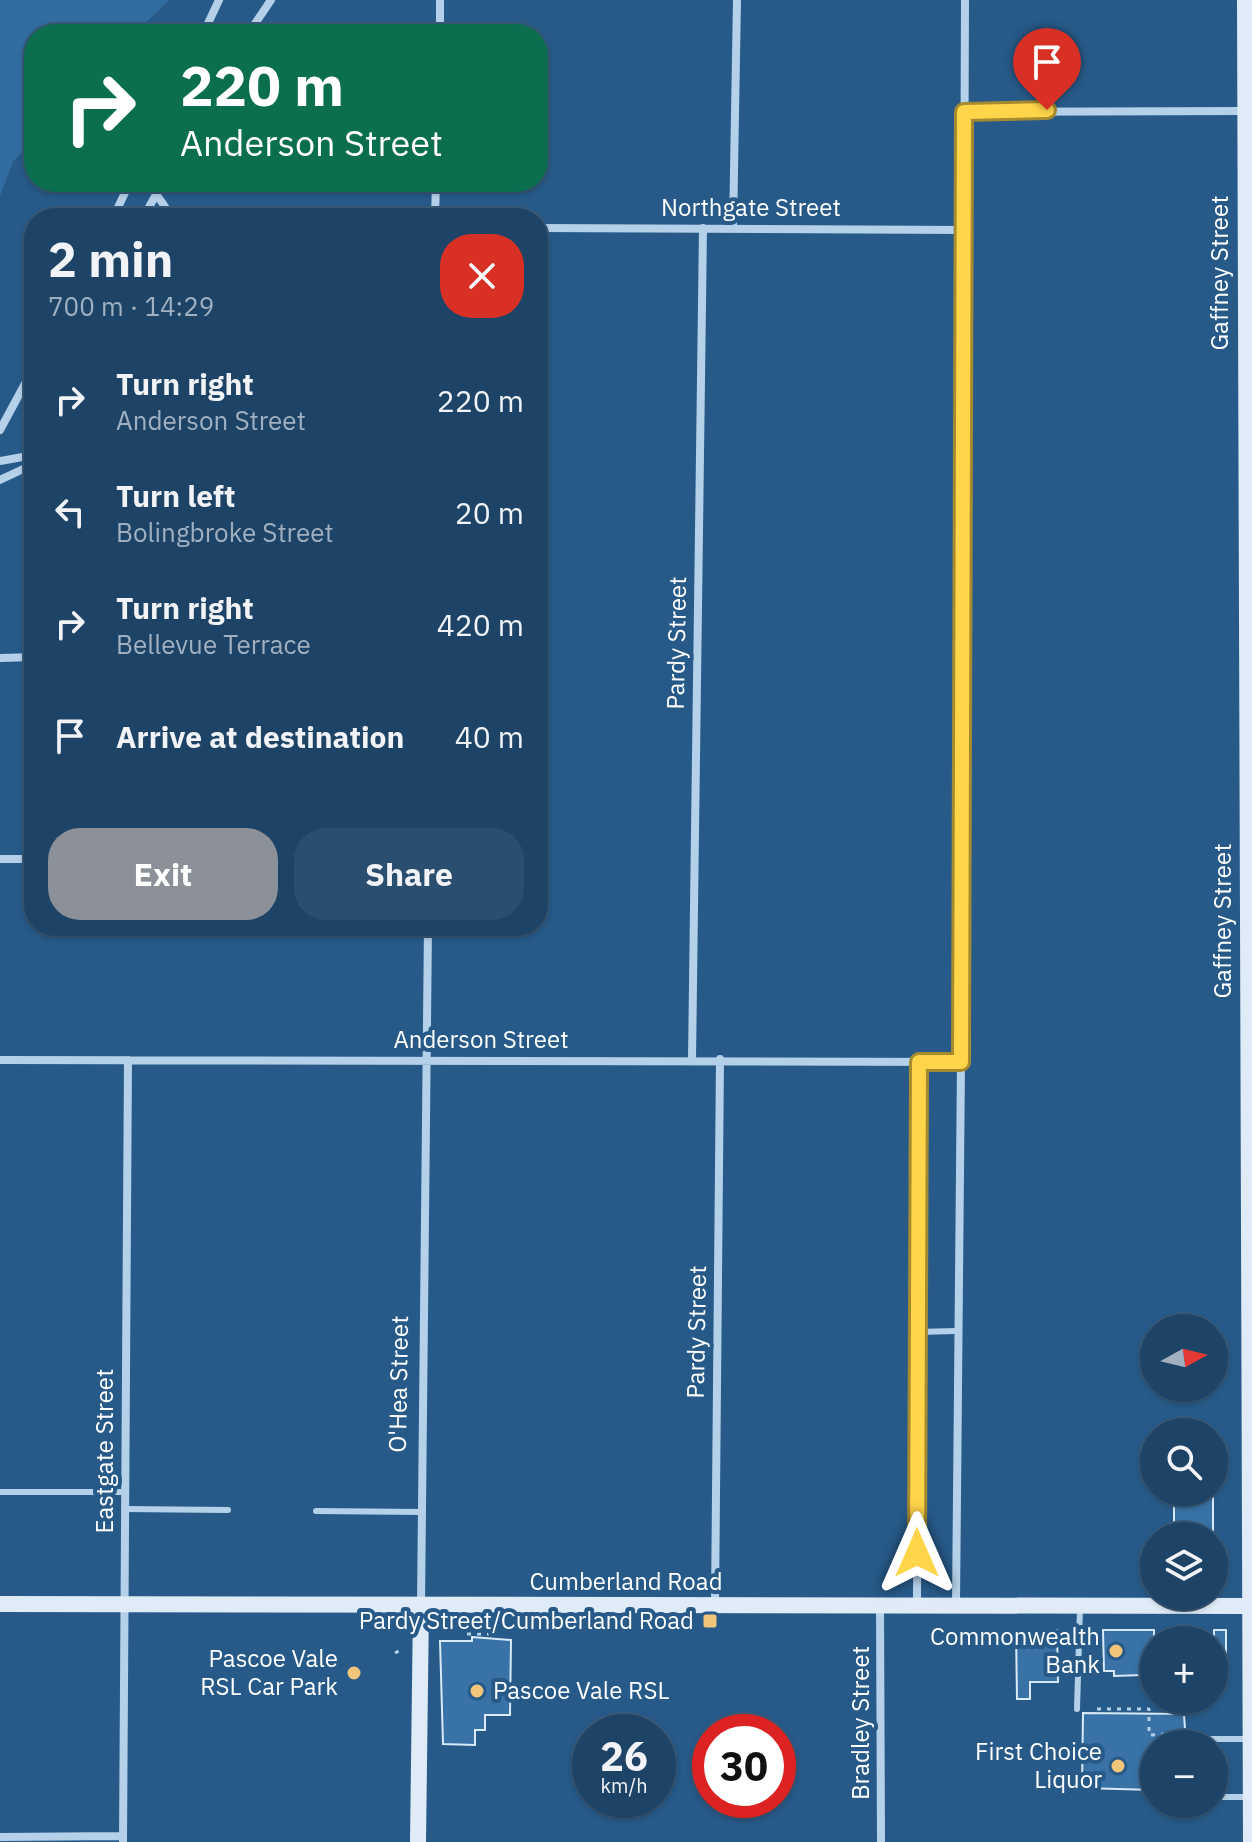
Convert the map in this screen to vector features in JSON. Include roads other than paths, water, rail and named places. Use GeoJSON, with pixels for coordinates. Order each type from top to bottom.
{"type":"FeatureCollection","features":[{"type":"Feature","properties":{"kind":"main road","name":"Gaffney Street"},"geometry":{"type":"LineString","coordinates":[[1245,0],[1244,111],[1248,136],[1251,1842]]}},
{"type":"Feature","properties":{"kind":"main road","name":"Cumberland Road"},"geometry":{"type":"LineString","coordinates":[[0,1604],[1251,1606]]}},
{"type":"Feature","properties":{"kind":"main road","name":"O'Hea Street"},"geometry":{"type":"LineString","coordinates":[[418,1842],[421,1606]]}},
{"type":"Feature","properties":{"kind":"street"},"geometry":{"type":"LineString","coordinates":[[208,24],[219,0]]}},
{"type":"Feature","properties":{"kind":"street"},"geometry":{"type":"LineString","coordinates":[[255,24],[271,0]]}},
{"type":"Feature","properties":{"kind":"street"},"geometry":{"type":"LineString","coordinates":[[440,0],[440,24]]}},
{"type":"Feature","properties":{"kind":"street"},"geometry":{"type":"LineString","coordinates":[[733,228],[737,0]]}},
{"type":"Feature","properties":{"kind":"street"},"geometry":{"type":"LineString","coordinates":[[956,1604],[965,0]]}},
{"type":"Feature","properties":{"kind":"street"},"geometry":{"type":"LineString","coordinates":[[964,112],[1244,111]]}},
{"type":"Feature","properties":{"kind":"street"},"geometry":{"type":"LineString","coordinates":[[148,208],[156,194],[166,208]]}},
{"type":"Feature","properties":{"kind":"street","name":"Northgate Street"},"geometry":{"type":"LineString","coordinates":[[548,228],[964,230]]}},
{"type":"Feature","properties":{"kind":"street","name":"Pardy Street"},"geometry":{"type":"LineString","coordinates":[[692,1059],[703,228]]}},
{"type":"Feature","properties":{"kind":"street"},"geometry":{"type":"LineString","coordinates":[[0,430],[24,386]]}},
{"type":"Feature","properties":{"kind":"street"},"geometry":{"type":"LineString","coordinates":[[0,461],[24,457]]}},
{"type":"Feature","properties":{"kind":"street"},"geometry":{"type":"LineString","coordinates":[[0,480],[24,469]]}},
{"type":"Feature","properties":{"kind":"street"},"geometry":{"type":"LineString","coordinates":[[0,658],[24,657]]}},
{"type":"Feature","properties":{"kind":"street"},"geometry":{"type":"LineString","coordinates":[[0,859],[24,859]]}},
{"type":"Feature","properties":{"kind":"street","name":"O'Hea Street"},"geometry":{"type":"LineString","coordinates":[[421,1606],[428,936]]}},
{"type":"Feature","properties":{"kind":"street","name":"Pardy Street"},"geometry":{"type":"LineString","coordinates":[[715,1605],[720,1059]]}},
{"type":"Feature","properties":{"kind":"street","name":"Anderson Street"},"geometry":{"type":"LineString","coordinates":[[0,1060],[720,1059],[961,1062]]}},
{"type":"Feature","properties":{"kind":"street","name":"Eastgate Street"},"geometry":{"type":"LineString","coordinates":[[123,1839],[128,1060]]}},
{"type":"Feature","properties":{"kind":"street"},"geometry":{"type":"LineString","coordinates":[[917,1604],[919,1062]]}},
{"type":"Feature","properties":{"kind":"street","name":"Bradley Street"},"geometry":{"type":"LineString","coordinates":[[880,1604],[881,1842]]}},
{"type":"Feature","properties":{"kind":"street"},"geometry":{"type":"LineString","coordinates":[[0,1837],[123,1839]]}},
{"type":"Feature","properties":{"kind":"lane"},"geometry":{"type":"LineString","coordinates":[[917,1332],[956,1331]]}},
{"type":"Feature","properties":{"kind":"lane"},"geometry":{"type":"LineString","coordinates":[[0,1492],[124,1492]]}},
{"type":"Feature","properties":{"kind":"lane"},"geometry":{"type":"LineString","coordinates":[[124,1509],[228,1510]]}},
{"type":"Feature","properties":{"kind":"lane"},"geometry":{"type":"LineString","coordinates":[[316,1511],[422,1512]]}},
{"type":"Feature","properties":{"kind":"lane"},"geometry":{"type":"LineString","coordinates":[[1077,1709],[1080,1604]]}},
{"type":"Feature","properties":{"kind":"lane"},"geometry":{"type":"LineString","coordinates":[[1228,1739],[1250,1739]]}},
{"type":"Feature","properties":{"kind":"lane"},"geometry":{"type":"LineString","coordinates":[[1228,1797],[1250,1797]]}},
{"type":"Feature","properties":{"kind":"place","name":"Pardy Street/Cumberland Road"},"geometry":{"type":"Point","coordinates":[710,1621]}},
{"type":"Feature","properties":{"kind":"place","name":"Commonwealth Bank"},"geometry":{"type":"Point","coordinates":[1116,1651]}},
{"type":"Feature","properties":{"kind":"place","name":"Pascoe Vale RSL Car Park"},"geometry":{"type":"Point","coordinates":[354,1673]}},
{"type":"Feature","properties":{"kind":"place","name":"Pascoe Vale RSL"},"geometry":{"type":"Point","coordinates":[477,1691]}},
{"type":"Feature","properties":{"kind":"place","name":"First Choice Liquor"},"geometry":{"type":"Point","coordinates":[1118,1766]}}]}
